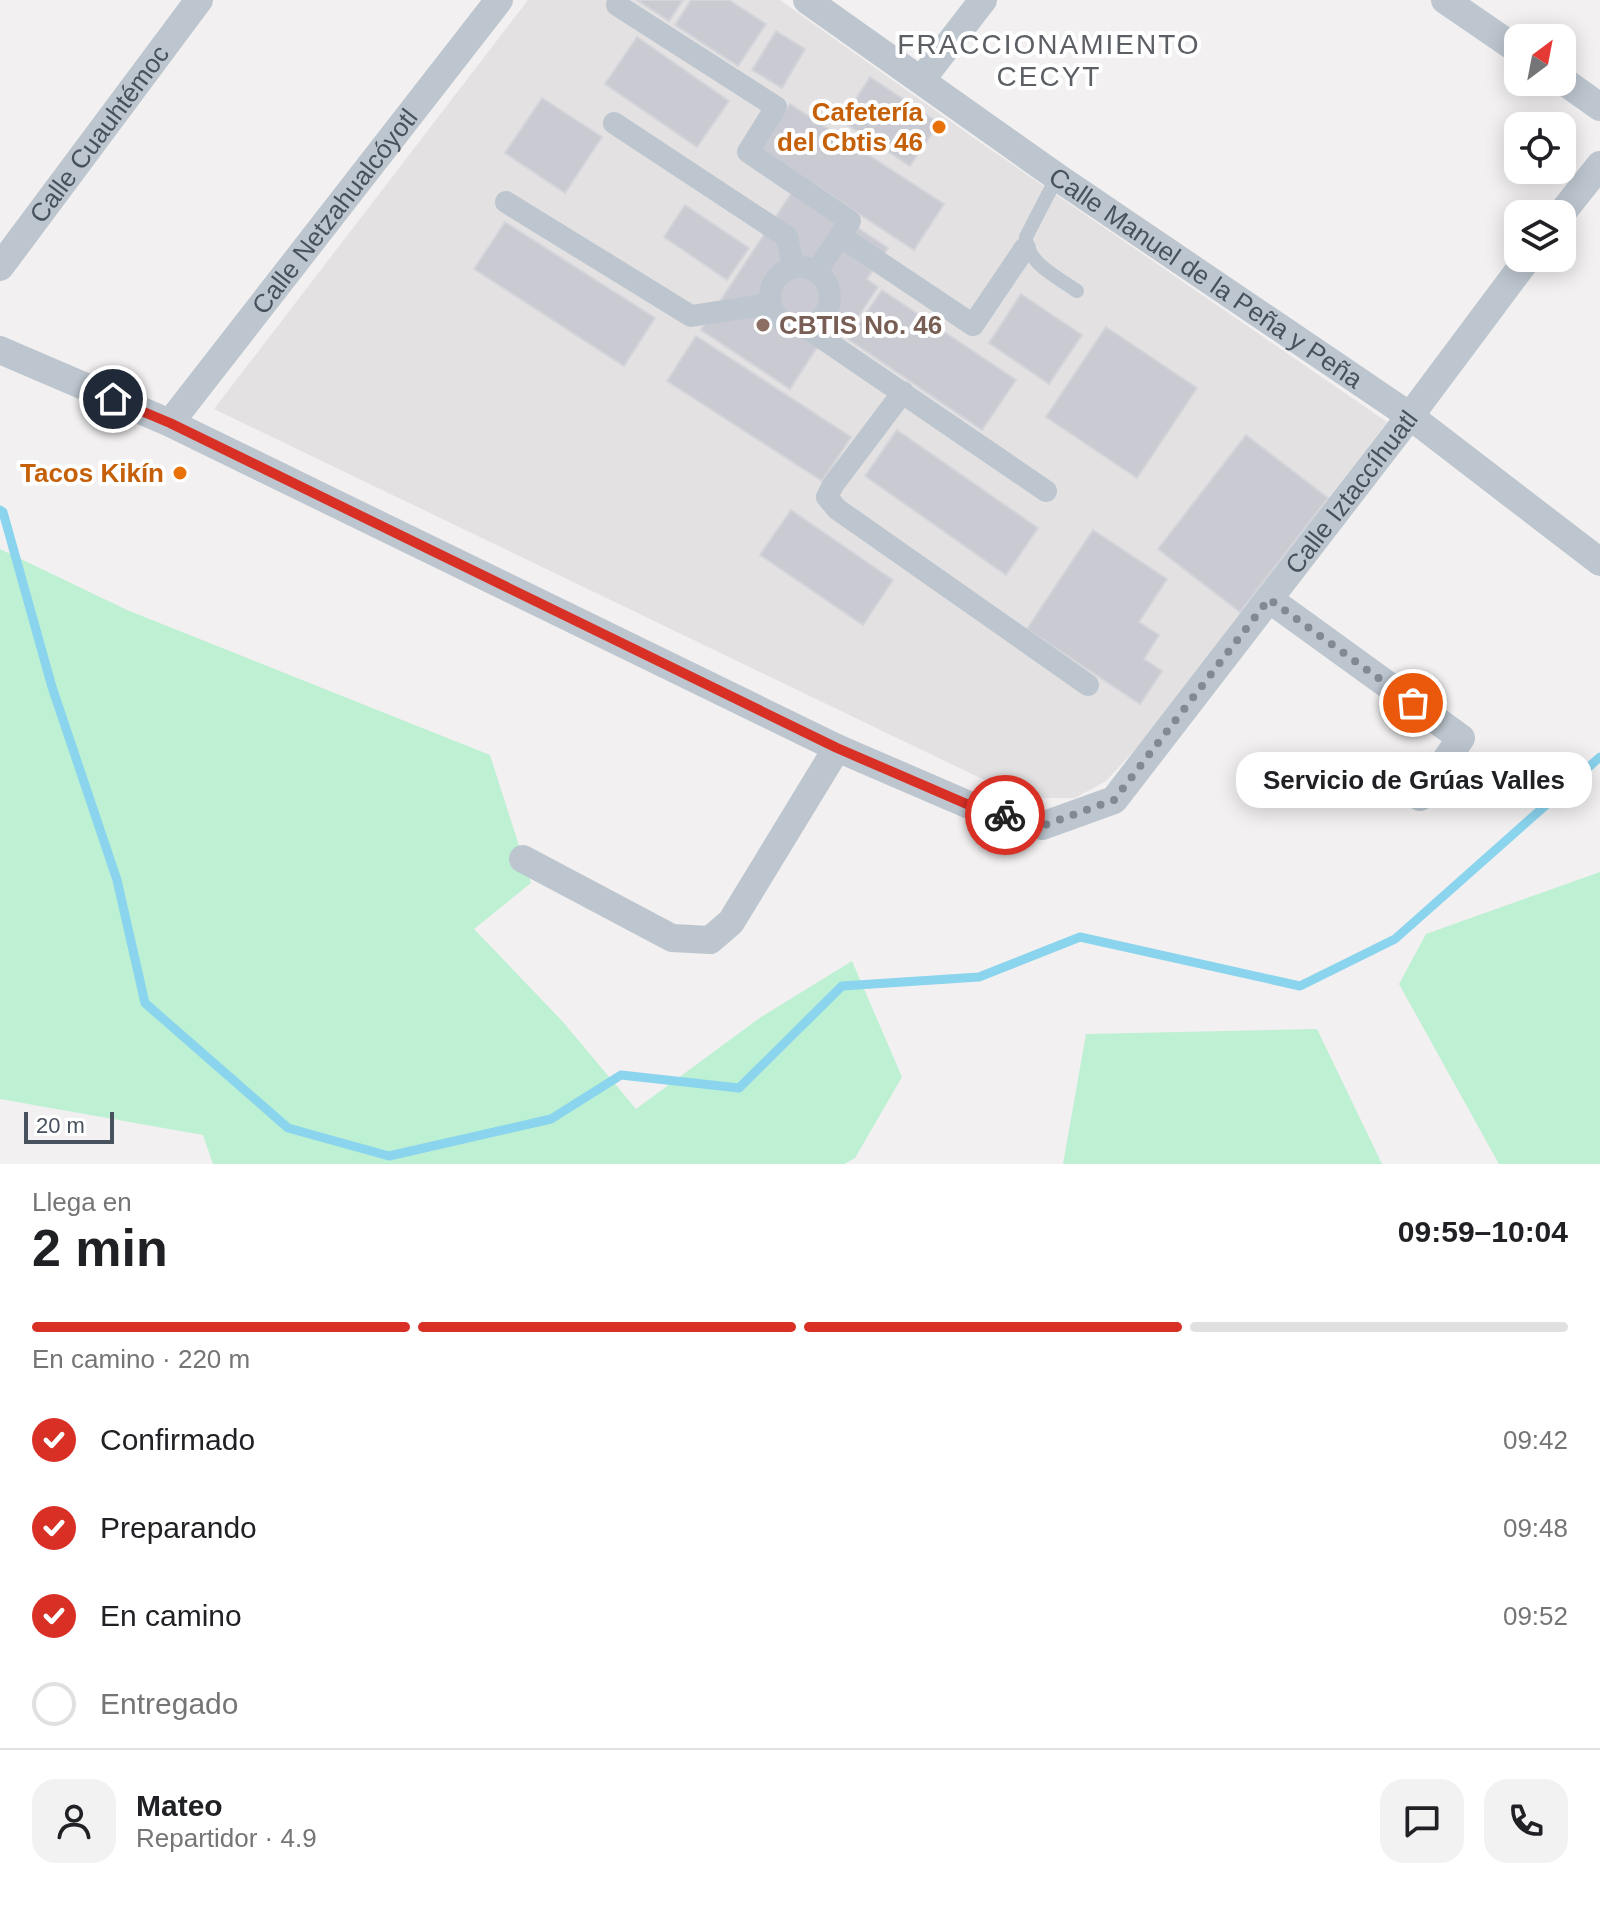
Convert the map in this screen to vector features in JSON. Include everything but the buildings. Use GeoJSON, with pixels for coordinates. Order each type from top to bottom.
{"type":"FeatureCollection","features":[{"type":"Feature","properties":{"kind":"street","name":"Calle Cuauhtémoc"},"geometry":{"type":"LineString","coordinates":[[0,267],[199,0]]}},
{"type":"Feature","properties":{"kind":"street","name":"Calle Netzahualcóyotl"},"geometry":{"type":"LineString","coordinates":[[170,423],[499,0]]}},
{"type":"Feature","properties":{"kind":"street","name":"Calle Manuel de la Peña y Peña"},"geometry":{"type":"LineString","coordinates":[[807,0],[1057,177],[1410,416],[1600,562]]}},
{"type":"Feature","properties":{"kind":"street"},"geometry":{"type":"LineString","coordinates":[[922,79],[983,0]]}},
{"type":"Feature","properties":{"kind":"street"},"geometry":{"type":"LineString","coordinates":[[1445,0],[1504,40]]}},
{"type":"Feature","properties":{"kind":"street"},"geometry":{"type":"LineString","coordinates":[[617,5],[776,107],[748,152],[850,221],[817,271]]}},
{"type":"Feature","properties":{"kind":"street"},"geometry":{"type":"LineString","coordinates":[[1576,90],[1600,107]]}},
{"type":"Feature","properties":{"kind":"street"},"geometry":{"type":"LineString","coordinates":[[614,123],[787,237],[793,266]]}},
{"type":"Feature","properties":{"kind":"street"},"geometry":{"type":"LineString","coordinates":[[1589,199],[1600,165]]}},
{"type":"Feature","properties":{"kind":"street"},"geometry":{"type":"LineString","coordinates":[[506,202],[691,316],[769,304]]}},
{"type":"Feature","properties":{"kind":"street"},"geometry":{"type":"LineString","coordinates":[[840,236],[973,325],[1025,248]]}},
{"type":"Feature","properties":{"kind":"street"},"geometry":{"type":"LineString","coordinates":[[807,328],[827,314],[831,290],[817,271],[793,266],[773,280],[769,304],[783,324],[807,328],[1046,491]]}},
{"type":"Feature","properties":{"kind":"street","name":"Calle Iztaccíhuatl"},"geometry":{"type":"LineString","coordinates":[[837,748],[969,805],[1042,826],[1114,800],[1518,272]]}},
{"type":"Feature","properties":{"kind":"street"},"geometry":{"type":"LineString","coordinates":[[0,350],[170,423],[837,748],[731,922],[710,940],[672,938],[523,859]]}},
{"type":"Feature","properties":{"kind":"street"},"geometry":{"type":"LineString","coordinates":[[903,392],[827,497],[837,509],[1088,685]]}},
{"type":"Feature","properties":{"kind":"street"},"geometry":{"type":"LineString","coordinates":[[1269,599],[1461,738],[1420,797]]}},
{"type":"Feature","properties":{"kind":"lane"},"geometry":{"type":"LineString","coordinates":[[1057,177],[1026,237],[1025,248],[1077,291]]}},
{"type":"Feature","properties":{"kind":"shaded area","name":"CBTIS No. 46"},"geometry":{"type":"Polygon","coordinates":[[[528,0],[780,0],[974,138],[1387,422],[1143,741],[1106,781],[1075,798],[1037,798],[1003,789],[214,409],[528,0]]]}},
{"type":"Feature","properties":{"kind":"green space"},"geometry":{"type":"Polygon","coordinates":[[[0,549],[127,610],[490,755],[531,883],[474,929],[563,1022],[636,1109],[761,1017],[852,961],[902,1077],[855,1158],[844,1164],[213,1164],[203,1135],[0,1099],[0,549]]]}},
{"type":"Feature","properties":{"kind":"green space"},"geometry":{"type":"Polygon","coordinates":[[[1600,872],[1600,1164],[1499,1164],[1399,984],[1426,934],[1600,872]]]}},
{"type":"Feature","properties":{"kind":"green space"},"geometry":{"type":"Polygon","coordinates":[[[1317,1029],[1382,1164],[1063,1164],[1086,1034],[1317,1029]]]}},
{"type":"Feature","properties":{"kind":"waterway"},"geometry":{"type":"LineString","coordinates":[[0,510],[52,687],[117,880],[145,1003],[288,1128],[389,1156],[551,1119],[621,1075],[739,1088],[842,986],[979,977],[1080,937],[1300,986],[1395,939],[1600,757]]}},
{"type":"Feature","properties":{"kind":"way so far"},"geometry":{"type":"LineString","coordinates":[[1005,815],[1042,826],[1114,800],[1269,599],[1413,703]]}},
{"type":"Feature","properties":{"kind":"place","name":"Cafetería del Cbtis 46"},"geometry":{"type":"Point","coordinates":[939,127]}},
{"type":"Feature","properties":{"kind":"place","name":"CBTIS No. 46"},"geometry":{"type":"Point","coordinates":[763,325]}},
{"type":"Feature","properties":{"kind":"place","name":"Tacos Kikín"},"geometry":{"type":"Point","coordinates":[180,473]}},
{"type":"Feature","properties":{"kind":"place","name":"Servicio de Grúas Valles"},"geometry":{"type":"Point","coordinates":[1413,703]}},
{"type":"Feature","properties":{"kind":"district","name":"FRACCIONAMIENTO CECYT"},"geometry":{"type":"Point","coordinates":[1049,60]}},
{"type":"Feature","properties":{"kind":"route"},"geometry":{"type":"LineString","coordinates":[[113,399],[170,423],[837,748],[969,805],[1005,815]]}}]}
